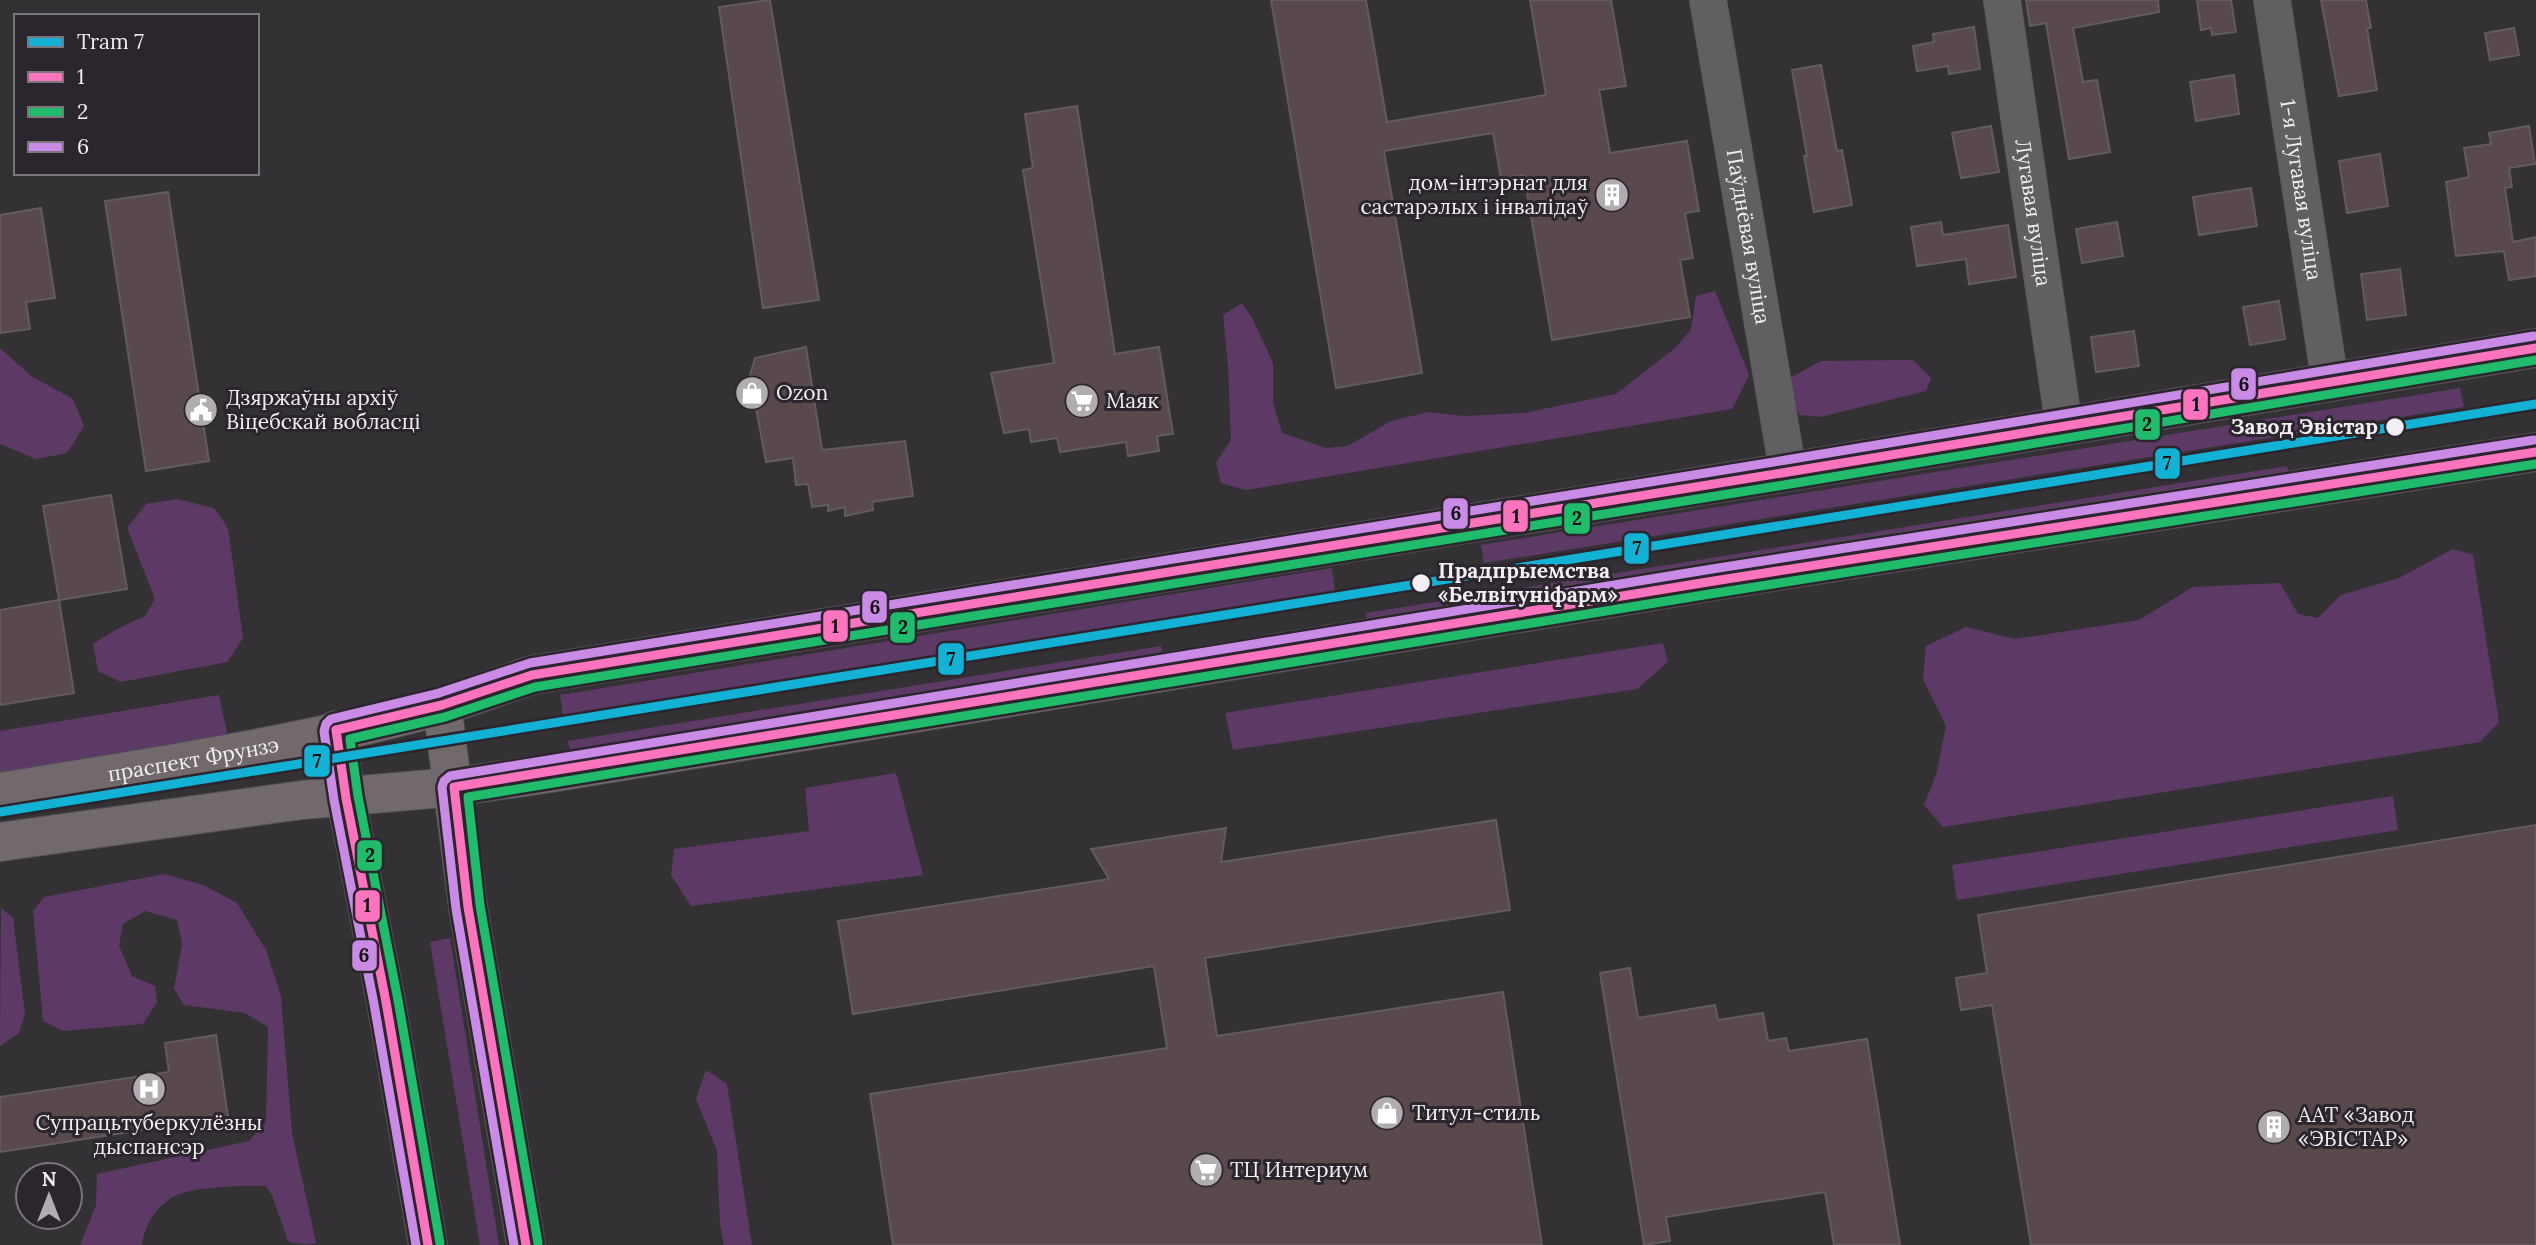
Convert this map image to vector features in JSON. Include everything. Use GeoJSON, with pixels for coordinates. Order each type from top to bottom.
{"type":"FeatureCollection","features":[{"type":"Feature","properties":{"kind":"main road","name":"праспект Фрунзэ"},"geometry":{"type":"LineString","coordinates":[[0,792],[154,767],[337,730],[442,705],[532,675],[2536,348]]}},
{"type":"Feature","properties":{"kind":"main road"},"geometry":{"type":"LineString","coordinates":[[0,842],[290,801],[454,788],[1714,581],[2536,452]]}},
{"type":"Feature","properties":{"kind":"main road"},"geometry":{"type":"LineString","coordinates":[[442,705],[468,907],[526,1245]]}},
{"type":"Feature","properties":{"kind":"main road"},"geometry":{"type":"LineString","coordinates":[[337,730],[346,798],[386,1002],[428,1245]]}},
{"type":"Feature","properties":{"kind":"street","name":"Паўднёвая вуліца"},"geometry":{"type":"LineString","coordinates":[[1708,0],[1788,472]]}},
{"type":"Feature","properties":{"kind":"street","name":"Лугавая вуліца"},"geometry":{"type":"LineString","coordinates":[[2002,0],[2064,426]]}},
{"type":"Feature","properties":{"kind":"street","name":"1-я Лугавая вуліца"},"geometry":{"type":"LineString","coordinates":[[2273,0],[2330,382]]}},
{"type":"Feature","properties":{"kind":"shaded area"},"geometry":{"type":"Polygon","coordinates":[[[1715,291],[1749,375],[1732,409],[1246,490],[1221,483],[1216,463],[1231,440],[1223,315],[1242,303],[1273,363],[1273,403],[1282,433],[1326,448],[1348,446],[1391,421],[1429,412],[1463,416],[1524,413],[1616,394],[1674,349],[1691,330],[1696,296],[1715,291]]]}},
{"type":"Feature","properties":{"kind":"shaded area"},"geometry":{"type":"Polygon","coordinates":[[[0,348],[31,376],[73,399],[84,426],[67,453],[36,459],[0,444],[0,348]]]}},
{"type":"Feature","properties":{"kind":"shaded area"},"geometry":{"type":"Polygon","coordinates":[[[1913,360],[1931,378],[1926,391],[1820,417],[1800,415],[1790,402],[1790,378],[1821,361],[1913,360]]]}},
{"type":"Feature","properties":{"kind":"shaded area"},"geometry":{"type":"Polygon","coordinates":[[[2460,388],[2464,407],[1484,563],[1481,545],[2460,388]]]}},
{"type":"Feature","properties":{"kind":"shaded area"},"geometry":{"type":"Polygon","coordinates":[[[2287,466],[2290,481],[1368,629],[1366,613],[2287,466]]]}},
{"type":"Feature","properties":{"kind":"shaded area"},"geometry":{"type":"Polygon","coordinates":[[[177,499],[214,508],[228,528],[243,638],[227,662],[121,682],[98,671],[93,644],[145,616],[155,599],[127,528],[146,504],[177,499]]]}},
{"type":"Feature","properties":{"kind":"shaded area"},"geometry":{"type":"Polygon","coordinates":[[[2453,549],[2473,555],[2499,722],[2480,742],[1943,827],[1924,805],[1936,775],[1946,726],[1923,679],[1926,646],[1966,627],[2015,639],[2139,620],[2193,587],[2280,583],[2298,614],[2318,618],[2341,595],[2399,578],[2453,549]]]}},
{"type":"Feature","properties":{"kind":"shaded area"},"geometry":{"type":"Polygon","coordinates":[[[1332,568],[1335,591],[563,715],[560,695],[1332,568]]]}},
{"type":"Feature","properties":{"kind":"shaded area"},"geometry":{"type":"Polygon","coordinates":[[[1663,643],[1668,662],[1637,689],[1233,750],[1225,713],[1663,643]]]}},
{"type":"Feature","properties":{"kind":"shaded area"},"geometry":{"type":"Polygon","coordinates":[[[1161,646],[1163,660],[571,755],[568,741],[1161,646]]]}},
{"type":"Feature","properties":{"kind":"shaded area"},"geometry":{"type":"Polygon","coordinates":[[[219,695],[227,733],[204,743],[0,777],[0,731],[219,695]]]}},
{"type":"Feature","properties":{"kind":"shaded area"},"geometry":{"type":"Polygon","coordinates":[[[896,773],[923,875],[691,906],[671,875],[674,849],[809,831],[805,788],[896,773]]]}},
{"type":"Feature","properties":{"kind":"shaded area"},"geometry":{"type":"Polygon","coordinates":[[[2393,796],[2398,830],[1957,900],[1952,865],[2393,796]]]}},
{"type":"Feature","properties":{"kind":"shaded area"},"geometry":{"type":"Polygon","coordinates":[[[164,874],[203,885],[237,903],[266,950],[281,996],[292,1133],[316,1243],[288,1241],[272,1195],[266,1186],[246,1186],[179,1194],[159,1208],[146,1229],[142,1245],[80,1245],[96,1205],[97,1174],[249,1141],[266,1122],[268,1027],[245,1013],[184,1005],[174,989],[182,944],[177,920],[145,911],[123,924],[119,946],[132,976],[155,986],[157,1002],[143,1024],[63,1031],[43,1021],[33,911],[44,897],[164,874]]]}},
{"type":"Feature","properties":{"kind":"shaded area"},"geometry":{"type":"Polygon","coordinates":[[[1,908],[13,918],[25,1014],[19,1033],[0,1046],[1,908]]]}},
{"type":"Feature","properties":{"kind":"shaded area"},"geometry":{"type":"Polygon","coordinates":[[[450,938],[499,1245],[480,1245],[430,942],[450,938]]]}},
{"type":"Feature","properties":{"kind":"shaded area"},"geometry":{"type":"Polygon","coordinates":[[[706,1070],[727,1084],[752,1245],[724,1245],[720,1225],[717,1151],[696,1099],[706,1070]]]}},
{"type":"Feature","properties":{"kind":"building"},"geometry":{"type":"Polygon","coordinates":[[[770,0],[819,300],[763,308],[719,7],[770,0]]]}},
{"type":"Feature","properties":{"kind":"building","name":"дом-інтэрнат для састарэлых і інвалідаў"},"geometry":{"type":"Polygon","coordinates":[[[1271,0],[1366,0],[1387,122],[1546,95],[1530,0],[1611,0],[1626,86],[1599,90],[1610,153],[1687,141],[1699,211],[1685,213],[1693,258],[1680,260],[1690,317],[1552,340],[1524,175],[1501,179],[1493,133],[1384,151],[1422,373],[1336,388],[1271,0]]]}},
{"type":"Feature","properties":{"kind":"building"},"geometry":{"type":"Polygon","coordinates":[[[2026,0],[2158,0],[2159,12],[2073,28],[2083,82],[2097,80],[2110,152],[2069,159],[2046,23],[2030,26],[2026,0]]]}},
{"type":"Feature","properties":{"kind":"building"},"geometry":{"type":"Polygon","coordinates":[[[2197,0],[2231,0],[2236,32],[2212,35],[2211,28],[2201,30],[2197,0]]]}},
{"type":"Feature","properties":{"kind":"building"},"geometry":{"type":"Polygon","coordinates":[[[2321,0],[2366,0],[2371,28],[2367,28],[2377,90],[2339,96],[2321,0]]]}},
{"type":"Feature","properties":{"kind":"building"},"geometry":{"type":"Polygon","coordinates":[[[1974,27],[1980,69],[1949,74],[1948,66],[1917,71],[1913,46],[1934,42],[1933,34],[1974,27]]]}},
{"type":"Feature","properties":{"kind":"building"},"geometry":{"type":"Polygon","coordinates":[[[2514,28],[2519,55],[2490,60],[2485,33],[2514,28]]]}},
{"type":"Feature","properties":{"kind":"building"},"geometry":{"type":"Polygon","coordinates":[[[1821,65],[1837,151],[1842,150],[1852,205],[1814,212],[1792,70],[1821,65]]]}},
{"type":"Feature","properties":{"kind":"building"},"geometry":{"type":"Polygon","coordinates":[[[2234,75],[2239,114],[2196,121],[2190,82],[2234,75]]]}},
{"type":"Feature","properties":{"kind":"building"},"geometry":{"type":"Polygon","coordinates":[[[1077,106],[1115,354],[1159,347],[1173,434],[1157,436],[1159,451],[1128,456],[1126,442],[1060,452],[1057,438],[1031,442],[1029,429],[1004,433],[991,373],[1054,363],[1023,170],[1033,168],[1025,114],[1077,106]]]}},
{"type":"Feature","properties":{"kind":"building"},"geometry":{"type":"Polygon","coordinates":[[[1991,126],[1999,172],[1961,178],[1952,133],[1991,126]]]}},
{"type":"Feature","properties":{"kind":"building"},"geometry":{"type":"Polygon","coordinates":[[[2529,126],[2535,164],[2509,168],[2512,187],[2505,188],[2513,242],[2536,237],[2536,276],[2509,280],[2504,251],[2456,256],[2446,182],[2469,177],[2464,148],[2491,144],[2489,133],[2529,126]]]}},
{"type":"Feature","properties":{"kind":"building"},"geometry":{"type":"Polygon","coordinates":[[[2380,154],[2388,206],[2347,213],[2339,161],[2380,154]]]}},
{"type":"Feature","properties":{"kind":"building"},"geometry":{"type":"Polygon","coordinates":[[[2251,188],[2257,226],[2199,235],[2193,197],[2251,188]]]}},
{"type":"Feature","properties":{"kind":"building"},"geometry":{"type":"Polygon","coordinates":[[[168,192],[209,461],[146,471],[105,201],[168,192]]]}},
{"type":"Feature","properties":{"kind":"building"},"geometry":{"type":"Polygon","coordinates":[[[41,208],[55,298],[26,302],[30,329],[0,333],[0,215],[41,208]]]}},
{"type":"Feature","properties":{"kind":"building"},"geometry":{"type":"Polygon","coordinates":[[[1941,222],[1943,235],[2008,225],[2016,277],[1969,284],[1966,259],[1917,266],[1911,227],[1941,222]]]}},
{"type":"Feature","properties":{"kind":"building"},"geometry":{"type":"Polygon","coordinates":[[[2117,222],[2123,256],[2082,263],[2076,229],[2117,222]]]}},
{"type":"Feature","properties":{"kind":"building"},"geometry":{"type":"Polygon","coordinates":[[[2400,269],[2406,315],[2367,320],[2361,274],[2400,269]]]}},
{"type":"Feature","properties":{"kind":"building"},"geometry":{"type":"Polygon","coordinates":[[[2279,301],[2285,339],[2250,345],[2243,307],[2279,301]]]}},
{"type":"Feature","properties":{"kind":"building"},"geometry":{"type":"Polygon","coordinates":[[[2134,331],[2139,366],[2096,372],[2091,337],[2134,331]]]}},
{"type":"Feature","properties":{"kind":"building"},"geometry":{"type":"Polygon","coordinates":[[[806,347],[822,450],[905,441],[913,496],[872,502],[873,510],[845,516],[845,507],[828,511],[828,505],[812,507],[808,484],[796,485],[793,458],[766,462],[750,375],[755,358],[806,347]]]}},
{"type":"Feature","properties":{"kind":"building"},"geometry":{"type":"Polygon","coordinates":[[[111,495],[127,589],[59,600],[43,506],[111,495]]]}},
{"type":"Feature","properties":{"kind":"building"},"geometry":{"type":"Polygon","coordinates":[[[59,600],[74,693],[0,705],[0,610],[59,600]]]}},
{"type":"Feature","properties":{"kind":"building","name":"ТЦ Интериум"},"geometry":{"type":"Polygon","coordinates":[[[1496,820],[1510,910],[1205,958],[1217,1036],[1503,992],[1542,1245],[893,1245],[870,1094],[1167,1048],[1154,966],[853,1014],[838,921],[1109,879],[1091,849],[1226,828],[1221,862],[1496,820]]]}},
{"type":"Feature","properties":{"kind":"building","name":"ААТ «Завод «ЭВІСТАР»"},"geometry":{"type":"Polygon","coordinates":[[[2536,825],[2536,1245],[2031,1245],[1992,1005],[1961,1010],[1956,978],[1987,973],[1978,915],[2536,825]]]}},
{"type":"Feature","properties":{"kind":"building"},"geometry":{"type":"Polygon","coordinates":[[[1630,968],[1638,1018],[1715,1005],[1718,1020],[1763,1013],[1768,1041],[1786,1038],[1789,1051],[1867,1039],[1900,1245],[1834,1245],[1825,1192],[1666,1217],[1670,1241],[1644,1245],[1600,973],[1630,968]]]}},
{"type":"Feature","properties":{"kind":"building"},"geometry":{"type":"Polygon","coordinates":[[[216,1035],[228,1117],[0,1152],[0,1097],[169,1072],[165,1043],[216,1035]]]}},
{"type":"Feature","properties":{"kind":"tram line","name":"7"},"geometry":{"type":"LineString","coordinates":[[0,812],[2536,404]]}},
{"type":"Feature","properties":{"kind":"transit line","name":"6"},"geometry":{"type":"LineString","coordinates":[[416,1245],[374,1004],[334,800],[324,731],[331,719],[439,693],[530,663],[2534,336]]}},
{"type":"Feature","properties":{"kind":"transit line","name":"1"},"geometry":{"type":"LineString","coordinates":[[428,1245],[386,1002],[346,798],[336,730],[442,705],[532,675],[2536,348]]}},
{"type":"Feature","properties":{"kind":"transit line","name":"2"},"geometry":{"type":"LineString","coordinates":[[440,1243],[398,1000],[358,796],[350,739],[445,717],[535,687],[2536,360]]}},
{"type":"Feature","properties":{"kind":"transit line","name":"6"},"geometry":{"type":"LineString","coordinates":[[514,1245],[456,909],[442,787],[450,776],[1712,569],[2534,440]]}},
{"type":"Feature","properties":{"kind":"transit line","name":"1"},"geometry":{"type":"LineString","coordinates":[[526,1245],[468,907],[454,787],[1714,581],[2536,452]]}},
{"type":"Feature","properties":{"kind":"transit line","name":"2"},"geometry":{"type":"LineString","coordinates":[[538,1243],[480,905],[468,797],[1716,593],[2536,464]]}},
{"type":"Feature","properties":{"kind":"place","name":"дом-інтэрнат для састарэлых і інвалідаў"},"geometry":{"type":"Point","coordinates":[1612,195]}},
{"type":"Feature","properties":{"kind":"place","name":"Ozon"},"geometry":{"type":"Point","coordinates":[752,393]}},
{"type":"Feature","properties":{"kind":"place","name":"Маяк"},"geometry":{"type":"Point","coordinates":[1082,401]}},
{"type":"Feature","properties":{"kind":"place","name":"Дзяржаўны архіў Віцебскай вобласці"},"geometry":{"type":"Point","coordinates":[201,410]}},
{"type":"Feature","properties":{"kind":"place","name":"Завод Эвістар"},"geometry":{"type":"Point","coordinates":[2395,427]}},
{"type":"Feature","properties":{"kind":"place","name":"Прадпрыемства «Белвітуніфарм»"},"geometry":{"type":"Point","coordinates":[1421,583]}},
{"type":"Feature","properties":{"kind":"place","name":"Супрацьтуберкулёзны дыспансэр"},"geometry":{"type":"Point","coordinates":[149,1089]}},
{"type":"Feature","properties":{"kind":"place","name":"Титул-cтиль"},"geometry":{"type":"Point","coordinates":[1387,1113]}},
{"type":"Feature","properties":{"kind":"place","name":"ААТ «Завод «ЭВІСТАР»"},"geometry":{"type":"Point","coordinates":[2274,1127]}},
{"type":"Feature","properties":{"kind":"place","name":"ТЦ Интериум"},"geometry":{"type":"Point","coordinates":[1206,1170]}}]}
